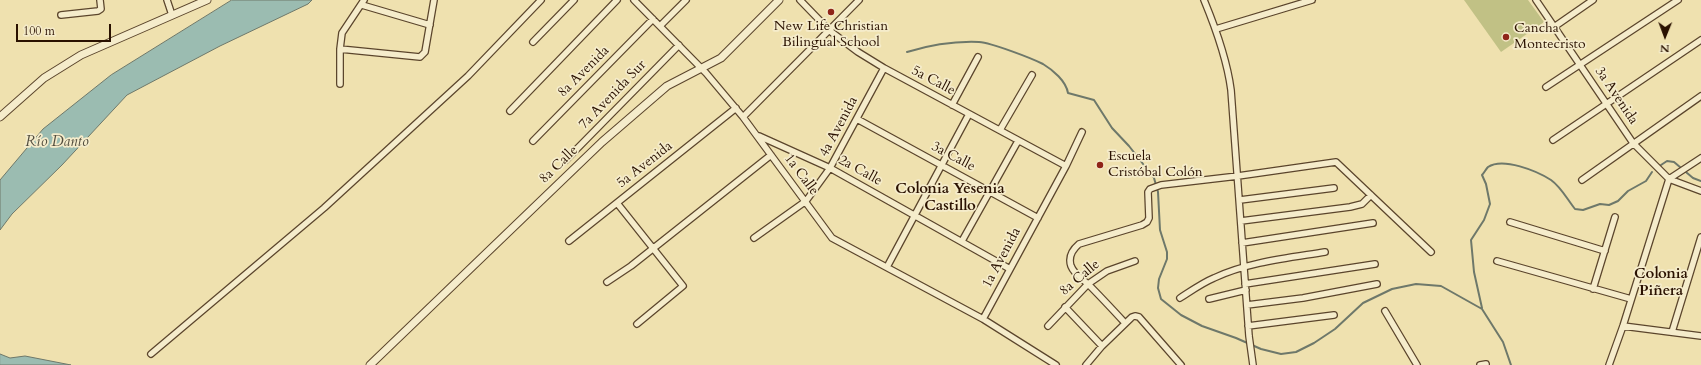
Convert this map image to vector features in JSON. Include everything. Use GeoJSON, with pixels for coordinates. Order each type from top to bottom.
{"type":"FeatureCollection","features":[{"type":"Feature","properties":{"kind":"street"},"geometry":{"type":"LineString","coordinates":[[167,0],[172,15]]}},
{"type":"Feature","properties":{"kind":"street"},"geometry":{"type":"LineString","coordinates":[[0,117],[44,78],[81,55],[207,0]]}},
{"type":"Feature","properties":{"kind":"street"},"geometry":{"type":"LineString","coordinates":[[340,49],[420,57],[426,52],[434,0]]}},
{"type":"Feature","properties":{"kind":"street"},"geometry":{"type":"LineString","coordinates":[[151,354],[324,208],[468,76],[541,0]]}},
{"type":"Feature","properties":{"kind":"street"},"geometry":{"type":"LineString","coordinates":[[533,42],[574,0]]}},
{"type":"Feature","properties":{"kind":"street"},"geometry":{"type":"LineString","coordinates":[[510,111],[617,0]]}},
{"type":"Feature","properties":{"kind":"street","name":"1a Calle"},"geometry":{"type":"LineString","coordinates":[[634,0],[701,68],[744,117],[832,238],[983,319]]}},
{"type":"Feature","properties":{"kind":"street"},"geometry":{"type":"LineString","coordinates":[[660,26],[686,0]]}},
{"type":"Feature","properties":{"kind":"street","name":"5a Calle"},"geometry":{"type":"LineString","coordinates":[[800,0],[830,31],[858,52],[884,68],[1066,166]]}},
{"type":"Feature","properties":{"kind":"street"},"geometry":{"type":"LineString","coordinates":[[744,117],[859,0]]}},
{"type":"Feature","properties":{"kind":"street"},"geometry":{"type":"LineString","coordinates":[[1204,0],[1216,29],[1232,90],[1248,326],[1253,365]]}},
{"type":"Feature","properties":{"kind":"street"},"geometry":{"type":"LineString","coordinates":[[1216,29],[1312,0]]}},
{"type":"Feature","properties":{"kind":"street","name":"3a Avenida"},"geometry":{"type":"LineString","coordinates":[[1536,0],[1633,143],[1671,177]]}},
{"type":"Feature","properties":{"kind":"street"},"geometry":{"type":"LineString","coordinates":[[1554,27],[1593,0]]}},
{"type":"Feature","properties":{"kind":"street"},"geometry":{"type":"LineString","coordinates":[[1546,87],[1678,0]]}},
{"type":"Feature","properties":{"kind":"street","name":"8a Calle"},"geometry":{"type":"LineString","coordinates":[[370,365],[608,137],[667,86],[721,58],[775,1]]}},
{"type":"Feature","properties":{"kind":"street"},"geometry":{"type":"LineString","coordinates":[[340,84],[340,49],[342,33],[363,2],[430,25]]}},
{"type":"Feature","properties":{"kind":"street"},"geometry":{"type":"LineString","coordinates":[[61,15],[98,11],[101,9],[100,3]]}},
{"type":"Feature","properties":{"kind":"street","name":"8a Avenida"},"geometry":{"type":"LineString","coordinates":[[533,141],[653,19]]}},
{"type":"Feature","properties":{"kind":"street"},"geometry":{"type":"LineString","coordinates":[[1553,140],[1701,40]]}},
{"type":"Feature","properties":{"kind":"street","name":"7a Avenida Sur"},"geometry":{"type":"LineString","coordinates":[[565,161],[679,45]]}},
{"type":"Feature","properties":{"kind":"street"},"geometry":{"type":"LineString","coordinates":[[952,104],[978,57]]}},
{"type":"Feature","properties":{"kind":"street","name":"4a Avenida"},"geometry":{"type":"LineString","coordinates":[[754,238],[806,201],[830,168],[884,68]]}},
{"type":"Feature","properties":{"kind":"street"},"geometry":{"type":"LineString","coordinates":[[1000,130],[1032,75]]}},
{"type":"Feature","properties":{"kind":"street"},"geometry":{"type":"LineString","coordinates":[[1582,180],[1701,96]]}},
{"type":"Feature","properties":{"kind":"street","name":"5a Avenida"},"geometry":{"type":"LineString","coordinates":[[569,240],[736,108]]}},
{"type":"Feature","properties":{"kind":"street"},"geometry":{"type":"LineString","coordinates":[[886,267],[968,114]]}},
{"type":"Feature","properties":{"kind":"street","name":"3a Calle"},"geometry":{"type":"LineString","coordinates":[[857,119],[1038,218]]}},
{"type":"Feature","properties":{"kind":"street","name":"1a Avenida"},"geometry":{"type":"LineString","coordinates":[[983,319],[1066,166],[1082,132]]}},
{"type":"Feature","properties":{"kind":"street","name":"2a Calle"},"geometry":{"type":"LineString","coordinates":[[759,136],[830,168],[1010,269]]}},
{"type":"Feature","properties":{"kind":"street"},"geometry":{"type":"LineString","coordinates":[[962,241],[1018,140]]}},
{"type":"Feature","properties":{"kind":"street"},"geometry":{"type":"LineString","coordinates":[[607,282],[624,272],[771,156]]}},
{"type":"Feature","properties":{"kind":"street"},"geometry":{"type":"LineString","coordinates":[[1609,365],[1671,177],[1701,158]]}},
{"type":"Feature","properties":{"kind":"street"},"geometry":{"type":"LineString","coordinates":[[1125,323],[1088,284],[1075,273],[1071,267],[1070,258],[1074,249],[1079,244],[1142,225],[1147,222],[1149,218],[1148,192],[1161,185],[1336,162],[1431,252]]}},
{"type":"Feature","properties":{"kind":"street"},"geometry":{"type":"LineString","coordinates":[[1671,177],[1701,191]]}},
{"type":"Feature","properties":{"kind":"street"},"geometry":{"type":"LineString","coordinates":[[1240,200],[1334,188]]}},
{"type":"Feature","properties":{"kind":"street"},"geometry":{"type":"LineString","coordinates":[[1241,220],[1350,207],[1362,204],[1371,195]]}},
{"type":"Feature","properties":{"kind":"street"},"geometry":{"type":"LineString","coordinates":[[617,203],[683,286],[637,324]]}},
{"type":"Feature","properties":{"kind":"street"},"geometry":{"type":"LineString","coordinates":[[1593,289],[1615,217]]}},
{"type":"Feature","properties":{"kind":"street"},"geometry":{"type":"LineString","coordinates":[[1510,222],[1605,251]]}},
{"type":"Feature","properties":{"kind":"street"},"geometry":{"type":"LineString","coordinates":[[1242,243],[1373,223]]}},
{"type":"Feature","properties":{"kind":"street"},"geometry":{"type":"LineString","coordinates":[[1672,332],[1701,237]]}},
{"type":"Feature","properties":{"kind":"street"},"geometry":{"type":"LineString","coordinates":[[1180,298],[1214,278],[1244,267],[1278,259],[1325,252]]}},
{"type":"Feature","properties":{"kind":"street","name":"8a Calle"},"geometry":{"type":"LineString","coordinates":[[1048,326],[1088,284],[1116,266],[1135,261]]}},
{"type":"Feature","properties":{"kind":"street"},"geometry":{"type":"LineString","coordinates":[[1497,261],[1632,299]]}},
{"type":"Feature","properties":{"kind":"street"},"geometry":{"type":"LineString","coordinates":[[1209,299],[1246,287],[1375,264]]}},
{"type":"Feature","properties":{"kind":"street"},"geometry":{"type":"LineString","coordinates":[[1247,305],[1303,298],[1377,284]]}},
{"type":"Feature","properties":{"kind":"street"},"geometry":{"type":"LineString","coordinates":[[1065,307],[1102,346]]}},
{"type":"Feature","properties":{"kind":"street"},"geometry":{"type":"LineString","coordinates":[[1385,311],[1418,365]]}},
{"type":"Feature","properties":{"kind":"street"},"geometry":{"type":"LineString","coordinates":[[1248,326],[1334,315]]}},
{"type":"Feature","properties":{"kind":"street"},"geometry":{"type":"LineString","coordinates":[[1086,365],[1102,346],[1125,323],[1135,316],[1139,317],[1181,365]]}},
{"type":"Feature","properties":{"kind":"street"},"geometry":{"type":"LineString","coordinates":[[983,319],[1056,365]]}},
{"type":"Feature","properties":{"kind":"street"},"geometry":{"type":"LineString","coordinates":[[1623,326],[1701,336]]}},
{"type":"Feature","properties":{"kind":"green space","name":"Cancha Montecristo"},"geometry":{"type":"Polygon","coordinates":[[[1464,0],[1528,0],[1544,22],[1501,52],[1464,0]]]}},
{"type":"Feature","properties":{"kind":"water","name":"Río Danto"},"geometry":{"type":"Polygon","coordinates":[[[232,0],[312,0],[308,4],[220,46],[127,95],[62,165],[12,214],[0,230],[0,180],[43,129],[111,75],[232,0]]]}},
{"type":"Feature","properties":{"kind":"water"},"geometry":{"type":"Polygon","coordinates":[[[0,354],[10,358],[25,356],[71,365],[0,365],[0,354]]]}},
{"type":"Feature","properties":{"kind":"waterway"},"geometry":{"type":"LineString","coordinates":[[907,52],[934,45],[952,43],[979,42],[993,45],[1043,64],[1051,69],[1062,80],[1068,93],[1094,100],[1112,128],[1129,146],[1154,178],[1158,192],[1160,230],[1167,252],[1167,259],[1159,279],[1158,288],[1161,299],[1181,315],[1202,326],[1261,349],[1281,354],[1296,352],[1314,343],[1335,329],[1363,303],[1392,289],[1416,284],[1441,286],[1482,309],[1503,342],[1511,365]]}},
{"type":"Feature","properties":{"kind":"waterway"},"geometry":{"type":"LineString","coordinates":[[1661,165],[1667,161],[1674,162],[1693,178],[1701,181]]}},
{"type":"Feature","properties":{"kind":"waterway"},"geometry":{"type":"LineString","coordinates":[[1482,308],[1474,272],[1471,240],[1484,220],[1490,204],[1486,184],[1482,175],[1488,167],[1494,164],[1511,164],[1529,169],[1555,183],[1575,209],[1583,210],[1600,204],[1609,205],[1618,201],[1628,191],[1646,181],[1652,172]]}},
{"type":"Feature","properties":{"kind":"place","name":"New Life Christian Bilingual School"},"geometry":{"type":"Point","coordinates":[831,12]}},
{"type":"Feature","properties":{"kind":"place","name":"Cancha Montecristo"},"geometry":{"type":"Point","coordinates":[1506,37]}},
{"type":"Feature","properties":{"kind":"place","name":"Escuela Cristóbal Colón"},"geometry":{"type":"Point","coordinates":[1100,165]}},
{"type":"Feature","properties":{"kind":"district","name":"Colonia Yesenia Castillo"},"geometry":{"type":"Point","coordinates":[950,198]}},
{"type":"Feature","properties":{"kind":"district","name":"Colonia Piñera"},"geometry":{"type":"Point","coordinates":[1661,284]}}]}
